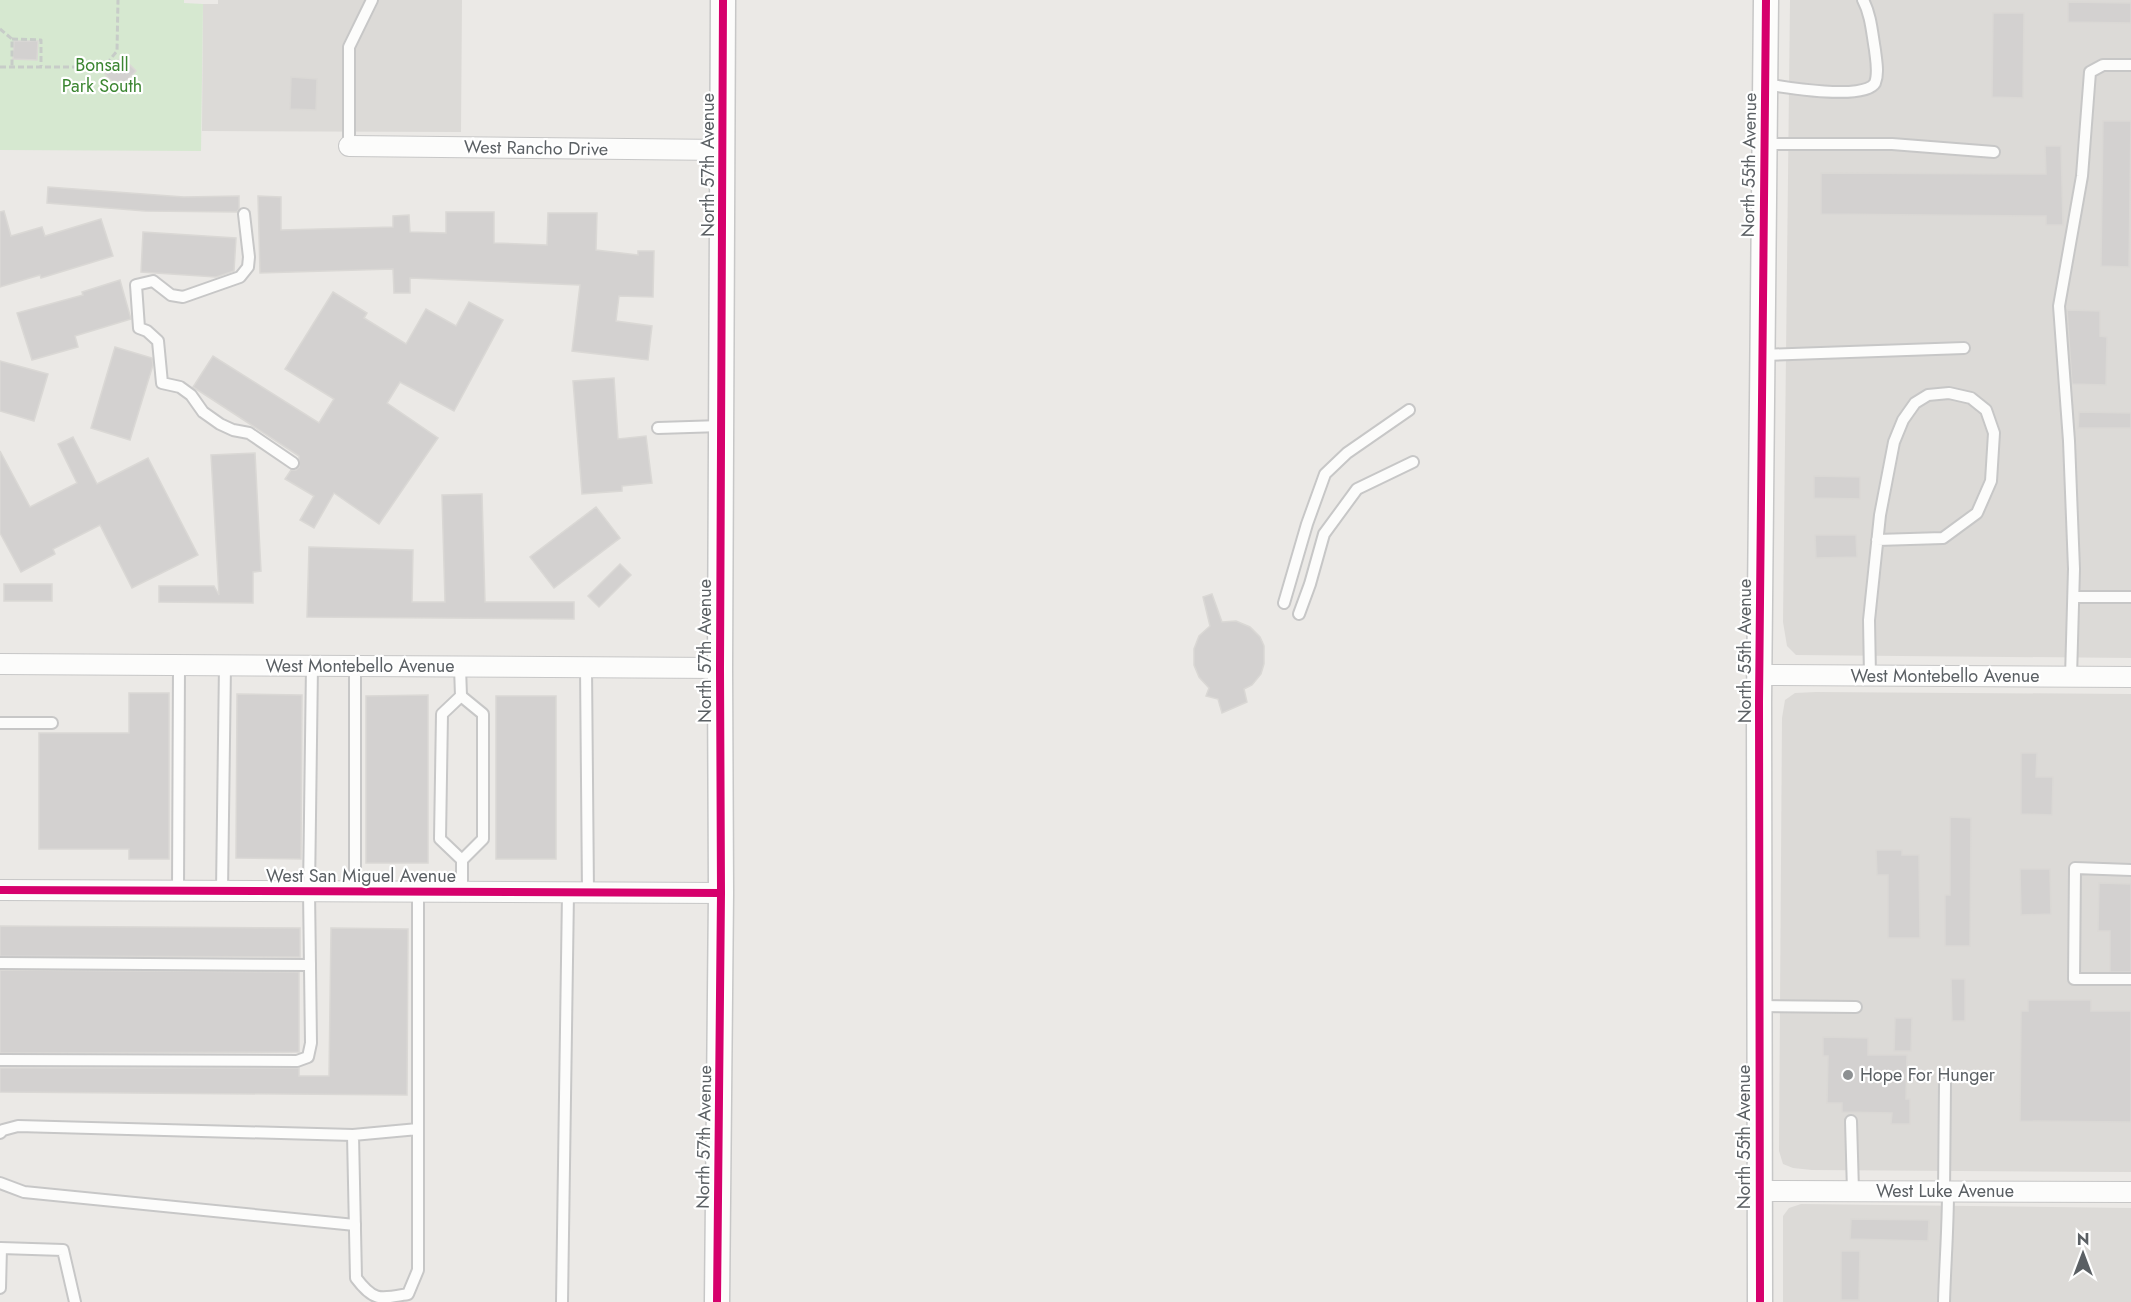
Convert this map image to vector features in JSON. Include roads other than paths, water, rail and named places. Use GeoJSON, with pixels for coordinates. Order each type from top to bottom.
{"type":"FeatureCollection","features":[{"type":"Feature","properties":{"kind":"street","name":"North 57th Avenue"},"geometry":{"type":"LineString","coordinates":[[717,1302],[721,893],[723,0]]}},
{"type":"Feature","properties":{"kind":"street","name":"North 55th Avenue"},"geometry":{"type":"LineString","coordinates":[[1760,1302],[1758,1006],[1766,0]]}},
{"type":"Feature","properties":{"kind":"street","name":"West Rancho Drive"},"geometry":{"type":"LineString","coordinates":[[349,146],[723,150]]}},
{"type":"Feature","properties":{"kind":"street","name":"West Montebello Avenue"},"geometry":{"type":"LineString","coordinates":[[0,664],[720,668]]}},
{"type":"Feature","properties":{"kind":"street","name":"West Montebello Avenue"},"geometry":{"type":"LineString","coordinates":[[1760,675],[2131,677]]}},
{"type":"Feature","properties":{"kind":"street","name":"West San Miguel Avenue"},"geometry":{"type":"LineString","coordinates":[[0,890],[721,893]]}},
{"type":"Feature","properties":{"kind":"street","name":"West Luke Avenue"},"geometry":{"type":"LineString","coordinates":[[1760,1191],[2131,1192]]}},
{"type":"Feature","properties":{"kind":"lane"},"geometry":{"type":"LineString","coordinates":[[349,146],[349,47],[372,0]]}},
{"type":"Feature","properties":{"kind":"lane"},"geometry":{"type":"LineString","coordinates":[[1765,84],[1836,92],[1857,91],[1871,87],[1877,74],[1876,60],[1870,19],[1863,0]]}},
{"type":"Feature","properties":{"kind":"lane"},"geometry":{"type":"LineString","coordinates":[[2071,677],[2074,597],[2069,441],[2059,306],[2082,176],[2090,72],[2103,65],[2131,65]]}},
{"type":"Feature","properties":{"kind":"lane"},"geometry":{"type":"LineString","coordinates":[[1764,144],[1892,144],[1994,152]]}},
{"type":"Feature","properties":{"kind":"lane"},"geometry":{"type":"LineString","coordinates":[[244,214],[249,257],[248,267],[240,277],[183,297],[171,295],[153,281],[136,285],[139,327],[158,341],[162,384],[180,387],[191,395],[203,412],[220,424],[233,430],[249,433],[293,464]]}},
{"type":"Feature","properties":{"kind":"lane"},"geometry":{"type":"LineString","coordinates":[[1762,355],[1964,348]]}},
{"type":"Feature","properties":{"kind":"lane"},"geometry":{"type":"LineString","coordinates":[[1870,676],[1869,620],[1877,540],[1894,442],[1903,420],[1915,403],[1928,394],[1949,393],[1971,398],[1986,410],[1994,433],[1991,481],[1977,513],[1943,538],[1877,540]]}},
{"type":"Feature","properties":{"kind":"lane"},"geometry":{"type":"LineString","coordinates":[[1284,603],[1307,524],[1325,474],[1347,453],[1409,410]]}},
{"type":"Feature","properties":{"kind":"lane"},"geometry":{"type":"LineString","coordinates":[[658,428],[722,426]]}},
{"type":"Feature","properties":{"kind":"lane"},"geometry":{"type":"LineString","coordinates":[[1299,614],[1324,534],[1357,489],[1413,462]]}},
{"type":"Feature","properties":{"kind":"lane"},"geometry":{"type":"LineString","coordinates":[[2074,597],[2131,597]]}},
{"type":"Feature","properties":{"kind":"lane"},"geometry":{"type":"LineString","coordinates":[[178,891],[179,665]]}},
{"type":"Feature","properties":{"kind":"lane"},"geometry":{"type":"LineString","coordinates":[[222,891],[225,665]]}},
{"type":"Feature","properties":{"kind":"lane"},"geometry":{"type":"LineString","coordinates":[[0,1060],[297,1061],[308,1057],[311,1043],[309,891],[312,666]]}},
{"type":"Feature","properties":{"kind":"lane"},"geometry":{"type":"LineString","coordinates":[[355,666],[355,891]]}},
{"type":"Feature","properties":{"kind":"lane"},"geometry":{"type":"LineString","coordinates":[[460,667],[461,696],[442,714],[440,838],[462,860]]}},
{"type":"Feature","properties":{"kind":"lane"},"geometry":{"type":"LineString","coordinates":[[586,667],[588,893]]}},
{"type":"Feature","properties":{"kind":"lane"},"geometry":{"type":"LineString","coordinates":[[461,696],[483,714],[483,839],[462,860],[462,892]]}},
{"type":"Feature","properties":{"kind":"lane"},"geometry":{"type":"LineString","coordinates":[[0,723],[52,723]]}},
{"type":"Feature","properties":{"kind":"lane"},"geometry":{"type":"LineString","coordinates":[[2131,870],[2075,868],[2073,940],[2074,979],[2131,979]]}},
{"type":"Feature","properties":{"kind":"lane"},"geometry":{"type":"LineString","coordinates":[[353,1135],[356,1278],[368,1294],[385,1298],[408,1294],[418,1270],[418,892]]}},
{"type":"Feature","properties":{"kind":"lane"},"geometry":{"type":"LineString","coordinates":[[562,1302],[568,892]]}},
{"type":"Feature","properties":{"kind":"lane"},"geometry":{"type":"LineString","coordinates":[[0,963],[310,965]]}},
{"type":"Feature","properties":{"kind":"lane"},"geometry":{"type":"LineString","coordinates":[[1758,1006],[1856,1007]]}},
{"type":"Feature","properties":{"kind":"lane"},"geometry":{"type":"LineString","coordinates":[[1944,1302],[1948,1242],[1945,1084]]}},
{"type":"Feature","properties":{"kind":"lane"},"geometry":{"type":"LineString","coordinates":[[1851,1121],[1853,1191]]}},
{"type":"Feature","properties":{"kind":"lane"},"geometry":{"type":"LineString","coordinates":[[0,1133],[18,1126],[353,1135],[418,1128]]}},
{"type":"Feature","properties":{"kind":"lane"},"geometry":{"type":"LineString","coordinates":[[0,1183],[24,1192],[355,1225]]}},
{"type":"Feature","properties":{"kind":"lane"},"geometry":{"type":"LineString","coordinates":[[0,1288],[1,1248],[63,1250],[75,1302]]}},
{"type":"Feature","properties":{"kind":"place","name":"Hope For Hunger"},"geometry":{"type":"Point","coordinates":[1848,1075]}},
{"type":"Feature","properties":{"kind":"park label","name":"Bonsall Park South"},"geometry":{"type":"Point","coordinates":[102,76]}}]}
